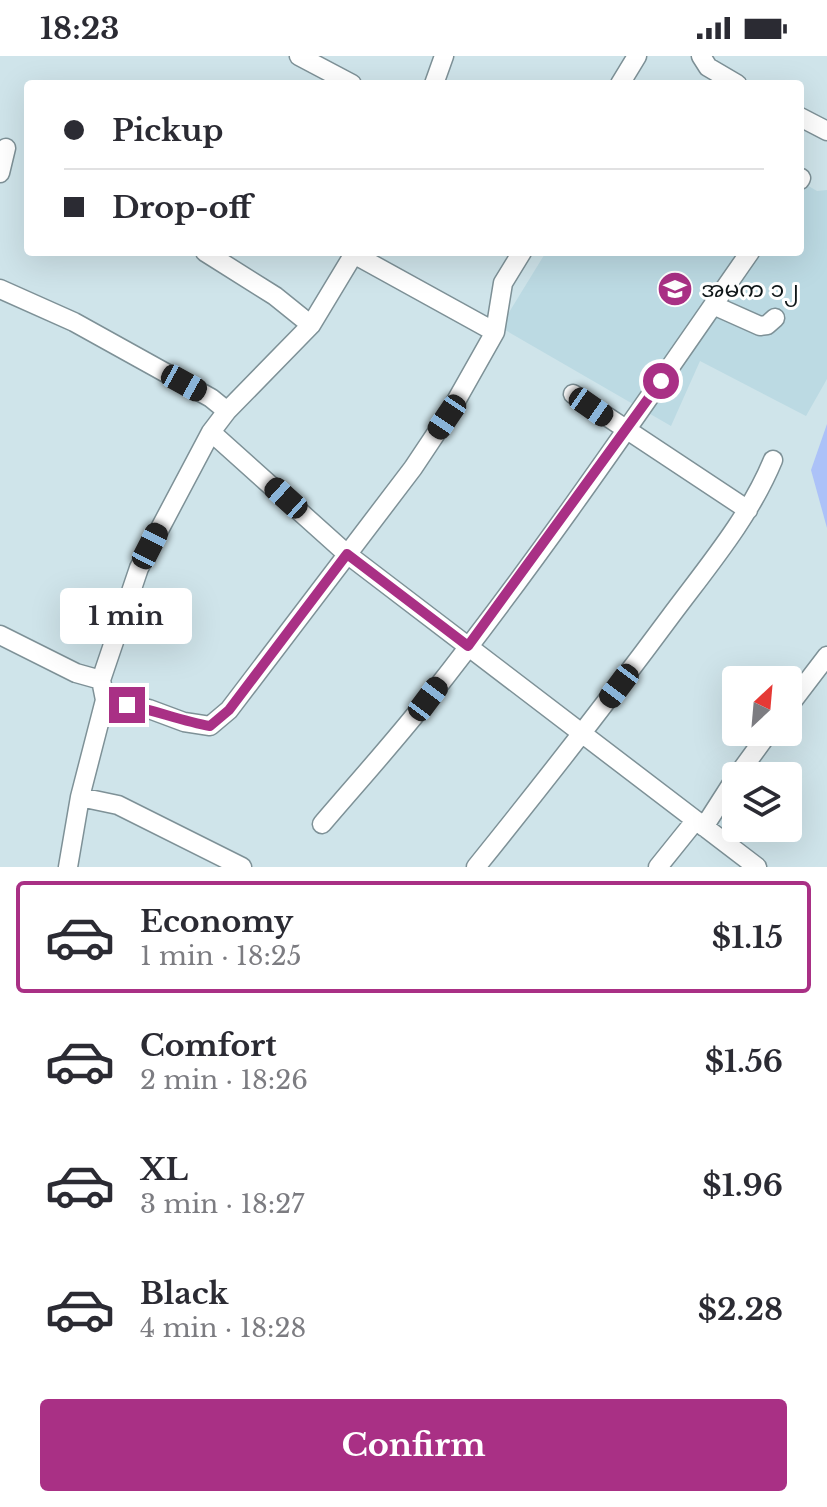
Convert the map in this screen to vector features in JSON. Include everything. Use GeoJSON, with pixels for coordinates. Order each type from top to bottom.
{"type":"FeatureCollection","features":[{"type":"Feature","properties":{"kind":"street"},"geometry":{"type":"LineString","coordinates":[[299,56],[344,80]]}},
{"type":"Feature","properties":{"kind":"street"},"geometry":{"type":"LineString","coordinates":[[435,80],[444,56]]}},
{"type":"Feature","properties":{"kind":"street"},"geometry":{"type":"LineString","coordinates":[[622,80],[637,56]]}},
{"type":"Feature","properties":{"kind":"street"},"geometry":{"type":"LineString","coordinates":[[701,56],[708,67],[730,80]]}},
{"type":"Feature","properties":{"kind":"street"},"geometry":{"type":"LineString","coordinates":[[804,119],[827,131]]}},
{"type":"Feature","properties":{"kind":"street"},"geometry":{"type":"LineString","coordinates":[[0,173],[6,148]]}},
{"type":"Feature","properties":{"kind":"street"},"geometry":{"type":"LineString","coordinates":[[211,256],[275,296],[311,325]]}},
{"type":"Feature","properties":{"kind":"street"},"geometry":{"type":"LineString","coordinates":[[68,867],[80,797],[105,700],[101,680],[139,568],[211,432],[227,411],[311,325],[351,256]]}},
{"type":"Feature","properties":{"kind":"street"},"geometry":{"type":"LineString","coordinates":[[358,256],[495,332]]}},
{"type":"Feature","properties":{"kind":"street"},"geometry":{"type":"LineString","coordinates":[[105,700],[210,726],[229,710],[413,468],[447,417],[495,332],[503,283],[520,256]]}},
{"type":"Feature","properties":{"kind":"street"},"geometry":{"type":"LineString","coordinates":[[322,824],[428,699],[468,646],[627,431],[747,256]]}},
{"type":"Feature","properties":{"kind":"street"},"geometry":{"type":"LineString","coordinates":[[0,289],[74,322],[211,398],[227,411]]}},
{"type":"Feature","properties":{"kind":"street"},"geometry":{"type":"LineString","coordinates":[[713,305],[760,326],[767,325],[775,318]]}},
{"type":"Feature","properties":{"kind":"street"},"geometry":{"type":"LineString","coordinates":[[573,394],[748,510]]}},
{"type":"Feature","properties":{"kind":"street"},"geometry":{"type":"LineString","coordinates":[[211,432],[347,554],[757,867]]}},
{"type":"Feature","properties":{"kind":"street"},"geometry":{"type":"LineString","coordinates":[[476,867],[582,734],[748,510],[760,492],[773,460]]}},
{"type":"Feature","properties":{"kind":"street"},"geometry":{"type":"LineString","coordinates":[[0,635],[76,673],[101,680]]}},
{"type":"Feature","properties":{"kind":"street"},"geometry":{"type":"LineString","coordinates":[[802,689],[827,656]]}},
{"type":"Feature","properties":{"kind":"street"},"geometry":{"type":"LineString","coordinates":[[658,867],[700,824],[722,795]]}},
{"type":"Feature","properties":{"kind":"street"},"geometry":{"type":"LineString","coordinates":[[80,797],[118,805],[242,867]]}},
{"type":"Feature","properties":{"kind":"shaded area","name":"အမက ၁၂"},"geometry":{"type":"Polygon","coordinates":[[[804,183],[817,191],[827,190],[827,379],[806,416],[700,361],[671,426],[500,327],[544,256],[804,256],[804,183]]]}},
{"type":"Feature","properties":{"kind":"water"},"geometry":{"type":"Polygon","coordinates":[[[827,424],[827,528],[811,470],[827,424]]]}},
{"type":"Feature","properties":{"kind":"place","name":"အမက ၁၂"},"geometry":{"type":"Point","coordinates":[675,289]}},
{"type":"Feature","properties":{"kind":"route"},"geometry":{"type":"LineString","coordinates":[[127,705],[149,709],[184,722],[210,726],[229,710],[347,554],[468,646],[661,381]]}}]}
